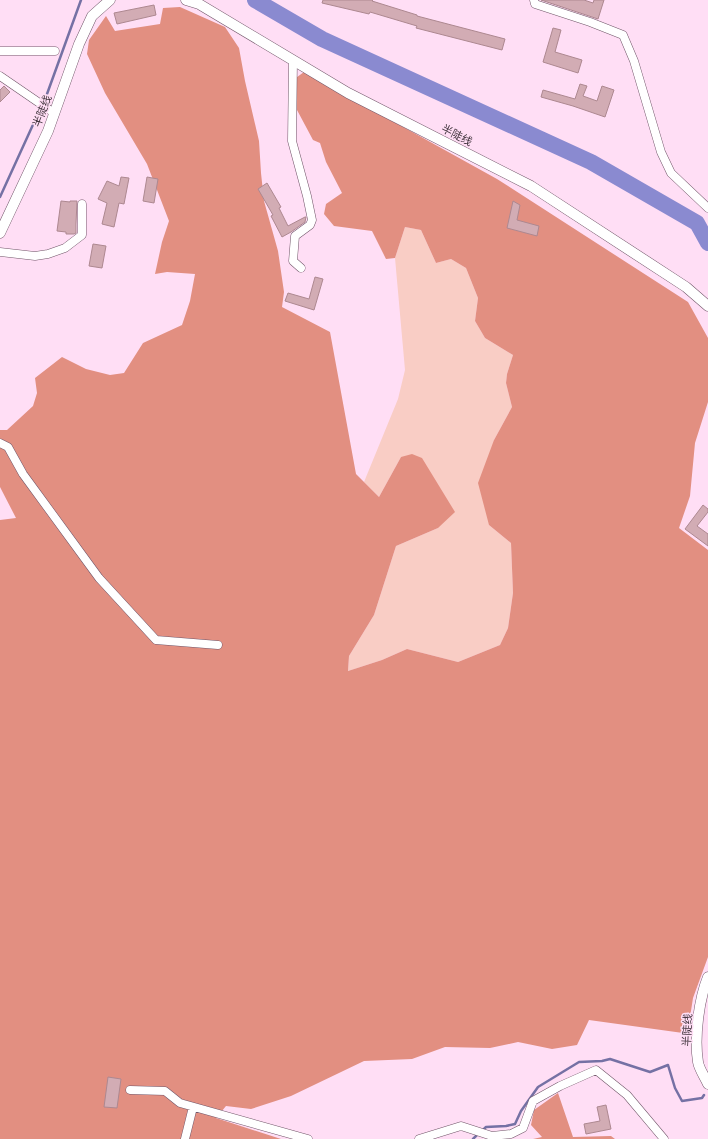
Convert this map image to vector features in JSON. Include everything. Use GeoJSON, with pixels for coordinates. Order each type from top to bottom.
{"type":"FeatureCollection","features":[{"type":"Feature","properties":{"kind":"street","name":"半陡线"},"geometry":{"type":"LineString","coordinates":[[0,233],[48,131],[51,111],[92,16],[110,0]]}},
{"type":"Feature","properties":{"kind":"street","name":"半陡线"},"geometry":{"type":"LineString","coordinates":[[186,0],[199,4],[348,93],[531,186],[686,287],[708,306]]}},
{"type":"Feature","properties":{"kind":"street"},"geometry":{"type":"LineString","coordinates":[[534,0],[536,4],[623,35],[634,61],[661,152],[672,173],[708,208]]}},
{"type":"Feature","properties":{"kind":"street"},"geometry":{"type":"LineString","coordinates":[[0,51],[55,51]]}},
{"type":"Feature","properties":{"kind":"street"},"geometry":{"type":"LineString","coordinates":[[293,60],[292,141],[312,220],[310,225],[295,236],[293,261],[301,268]]}},
{"type":"Feature","properties":{"kind":"street"},"geometry":{"type":"LineString","coordinates":[[0,76],[51,111]]}},
{"type":"Feature","properties":{"kind":"street"},"geometry":{"type":"LineString","coordinates":[[0,252],[35,256],[48,254],[65,248],[82,235],[82,204]]}},
{"type":"Feature","properties":{"kind":"street"},"geometry":{"type":"LineString","coordinates":[[0,443],[8,447],[23,474],[99,578],[156,640],[218,645]]}},
{"type":"Feature","properties":{"kind":"street","name":"半陡线"},"geometry":{"type":"LineString","coordinates":[[708,977],[704,987],[696,1028],[698,1063],[708,1084]]}},
{"type":"Feature","properties":{"kind":"street"},"geometry":{"type":"LineString","coordinates":[[419,1139],[461,1126],[489,1136],[511,1134],[523,1128],[533,1101],[571,1080],[596,1070],[628,1095],[664,1139]]}},
{"type":"Feature","properties":{"kind":"street"},"geometry":{"type":"LineString","coordinates":[[130,1090],[165,1091],[180,1103],[308,1139]]}},
{"type":"Feature","properties":{"kind":"street"},"geometry":{"type":"LineString","coordinates":[[185,1139],[193,1107]]}},
{"type":"Feature","properties":{"kind":"shaded area"},"geometry":{"type":"Polygon","coordinates":[[[180,7],[225,27],[239,48],[259,141],[264,201],[278,251],[284,292],[282,307],[330,332],[356,474],[379,497],[401,457],[412,454],[422,458],[455,512],[438,528],[396,546],[374,615],[349,656],[348,671],[382,660],[407,649],[458,662],[500,645],[508,628],[513,593],[511,543],[489,525],[478,483],[494,440],[512,407],[506,383],[507,374],[513,355],[485,338],[475,321],[478,298],[466,268],[451,259],[436,263],[421,230],[405,227],[395,258],[386,259],[372,231],[334,226],[324,214],[326,204],[342,193],[326,162],[320,143],[313,140],[297,110],[293,80],[304,72],[497,179],[688,302],[708,338],[708,402],[695,443],[690,496],[679,528],[708,550],[708,957],[693,998],[688,1030],[683,1033],[589,1020],[577,1045],[552,1049],[518,1042],[490,1048],[445,1047],[412,1059],[364,1061],[291,1096],[251,1109],[226,1106],[216,1118],[281,1139],[0,1139],[0,520],[16,518],[0,487],[0,430],[7,430],[33,406],[37,393],[35,378],[62,357],[86,369],[110,375],[124,373],[143,343],[182,325],[190,301],[195,274],[167,272],[155,274],[162,242],[169,221],[147,164],[105,93],[87,54],[89,40],[106,16],[115,31],[160,24],[163,8],[180,7]]]}},
{"type":"Feature","properties":{"kind":"shaded area"},"geometry":{"type":"Polygon","coordinates":[[[405,227],[421,230],[436,263],[451,259],[466,268],[478,298],[475,321],[485,338],[513,355],[507,374],[506,383],[512,407],[494,440],[489,525],[511,543],[513,593],[508,628],[500,645],[458,662],[407,649],[382,660],[348,671],[349,656],[374,615],[396,546],[438,528],[401,457],[379,497],[364,482],[398,399],[405,370],[395,258],[405,227]]]}},
{"type":"Feature","properties":{"kind":"shaded area"},"geometry":{"type":"Polygon","coordinates":[[[558,1093],[573,1137],[611,1136],[615,1139],[533,1139],[542,1137],[531,1125],[534,1110],[558,1093]]]}},
{"type":"Feature","properties":{"kind":"building"},"geometry":{"type":"Polygon","coordinates":[[[323,0],[373,0],[372,1],[417,16],[505,39],[502,50],[416,28],[417,26],[370,12],[369,14],[322,3],[323,0]]]}},
{"type":"Feature","properties":{"kind":"building"},"geometry":{"type":"Polygon","coordinates":[[[541,0],[584,0],[593,3],[594,0],[604,0],[598,19],[541,0]]]}},
{"type":"Feature","properties":{"kind":"building"},"geometry":{"type":"Polygon","coordinates":[[[154,5],[156,15],[117,24],[114,13],[154,5]]]}},
{"type":"Feature","properties":{"kind":"building"},"geometry":{"type":"Polygon","coordinates":[[[553,28],[561,30],[555,52],[582,60],[578,73],[543,62],[553,28]]]}},
{"type":"Feature","properties":{"kind":"building"},"geometry":{"type":"Polygon","coordinates":[[[580,84],[587,86],[583,96],[597,101],[602,86],[614,90],[605,117],[541,97],[543,90],[575,99],[580,84]]]}},
{"type":"Feature","properties":{"kind":"building"},"geometry":{"type":"Polygon","coordinates":[[[4,86],[10,92],[0,102],[0,90],[4,86]]]}},
{"type":"Feature","properties":{"kind":"building"},"geometry":{"type":"Polygon","coordinates":[[[121,177],[129,178],[124,204],[119,203],[114,227],[102,224],[107,203],[98,199],[107,181],[119,186],[121,177]]]}},
{"type":"Feature","properties":{"kind":"building"},"geometry":{"type":"Polygon","coordinates":[[[147,177],[158,179],[154,203],[143,201],[147,177]]]}},
{"type":"Feature","properties":{"kind":"building"},"geometry":{"type":"Polygon","coordinates":[[[267,183],[281,207],[279,208],[288,226],[306,217],[305,222],[282,237],[271,216],[273,215],[258,189],[267,183]]]}},
{"type":"Feature","properties":{"kind":"building"},"geometry":{"type":"Polygon","coordinates":[[[61,201],[77,201],[76,233],[74,234],[66,234],[66,232],[57,231],[61,201]]]}},
{"type":"Feature","properties":{"kind":"building"},"geometry":{"type":"Polygon","coordinates":[[[513,201],[520,205],[517,220],[539,226],[537,236],[507,228],[513,201]]]}},
{"type":"Feature","properties":{"kind":"building"},"geometry":{"type":"Polygon","coordinates":[[[93,244],[106,246],[102,268],[89,266],[93,244]]]}},
{"type":"Feature","properties":{"kind":"building"},"geometry":{"type":"Polygon","coordinates":[[[315,277],[323,279],[314,310],[285,301],[288,293],[309,299],[315,277]]]}},
{"type":"Feature","properties":{"kind":"building"},"geometry":{"type":"Polygon","coordinates":[[[703,505],[708,509],[708,512],[697,526],[708,534],[708,546],[685,529],[703,505]]]}},
{"type":"Feature","properties":{"kind":"building"},"geometry":{"type":"Polygon","coordinates":[[[108,1077],[121,1079],[117,1108],[104,1107],[108,1077]]]}},
{"type":"Feature","properties":{"kind":"building"},"geometry":{"type":"Polygon","coordinates":[[[606,1105],[611,1129],[586,1134],[584,1124],[600,1121],[597,1107],[606,1105]]]}},
{"type":"Feature","properties":{"kind":"waterway"},"geometry":{"type":"LineString","coordinates":[[0,197],[47,94],[81,0]]}},
{"type":"Feature","properties":{"kind":"waterway"},"geometry":{"type":"LineString","coordinates":[[255,0],[322,39],[591,162],[697,223],[708,243]]}},
{"type":"Feature","properties":{"kind":"waterway"},"geometry":{"type":"LineString","coordinates":[[482,1131],[486,1127],[515,1124],[521,1111],[538,1087],[579,1062],[602,1061],[610,1059],[650,1072],[668,1065],[675,1088],[682,1101],[702,1098],[704,1095]]}},
{"type":"Feature","properties":{"kind":"waterway"},"geometry":{"type":"LineString","coordinates":[[473,1139],[478,1134]]}}]}
